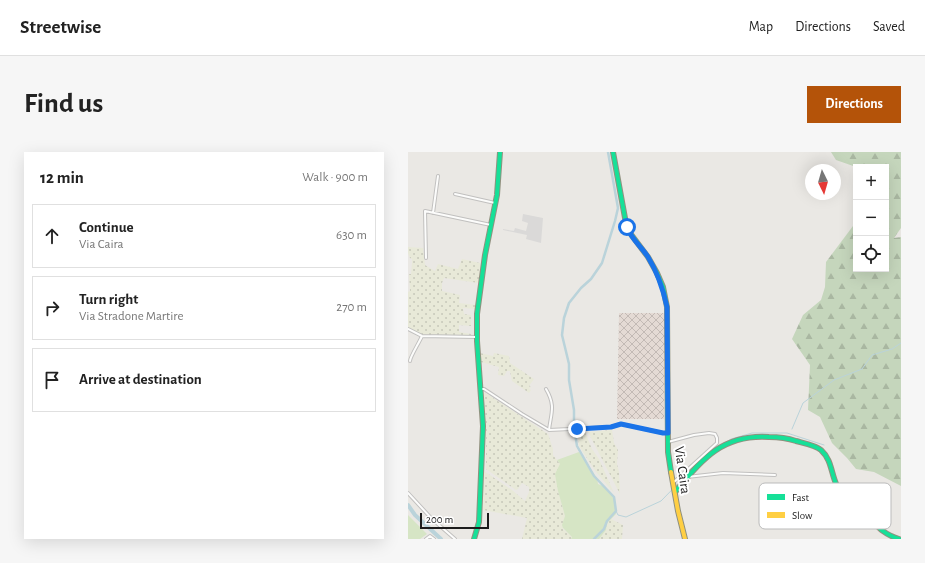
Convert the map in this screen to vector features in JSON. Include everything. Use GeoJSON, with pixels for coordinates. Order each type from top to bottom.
{"type":"FeatureCollection","features":[{"type":"Feature","properties":{"kind":"street"},"geometry":{"type":"LineString","coordinates":[[474,539],[479,516],[483,426],[476,337],[477,314],[484,262],[495,203],[500,152]]}},
{"type":"Feature","properties":{"kind":"street","name":"Via Caira"},"geometry":{"type":"LineString","coordinates":[[613,152],[627,229],[648,257],[657,273],[663,287],[667,307],[668,442],[678,511],[685,539]]}},
{"type":"Feature","properties":{"kind":"street"},"geometry":{"type":"LineString","coordinates":[[433,213],[438,176]]}},
{"type":"Feature","properties":{"kind":"street"},"geometry":{"type":"LineString","coordinates":[[455,194],[495,203]]}},
{"type":"Feature","properties":{"kind":"street"},"geometry":{"type":"LineString","coordinates":[[426,258],[425,211],[491,225]]}},
{"type":"Feature","properties":{"kind":"street"},"geometry":{"type":"LineString","coordinates":[[408,329],[422,336],[476,337]]}},
{"type":"Feature","properties":{"kind":"street"},"geometry":{"type":"LineString","coordinates":[[410,361],[410,357],[417,348],[422,336]]}},
{"type":"Feature","properties":{"kind":"street"},"geometry":{"type":"LineString","coordinates":[[480,389],[484,389],[549,430],[611,427],[621,424],[668,433]]}},
{"type":"Feature","properties":{"kind":"street"},"geometry":{"type":"LineString","coordinates":[[546,390],[553,412],[549,430]]}},
{"type":"Feature","properties":{"kind":"street"},"geometry":{"type":"LineString","coordinates":[[668,442],[694,435],[709,433],[715,434],[717,438],[717,443],[674,482]]}},
{"type":"Feature","properties":{"kind":"street"},"geometry":{"type":"LineString","coordinates":[[676,491],[686,477],[710,454],[720,447],[734,440],[761,436],[787,438],[821,450],[831,464],[836,483]]}},
{"type":"Feature","properties":{"kind":"street"},"geometry":{"type":"LineString","coordinates":[[686,477],[723,473],[775,475]]}},
{"type":"Feature","properties":{"kind":"street"},"geometry":{"type":"LineString","coordinates":[[408,493],[432,519],[455,539]]}},
{"type":"Feature","properties":{"kind":"street"},"geometry":{"type":"LineString","coordinates":[[880,529],[898,539]]}},
{"type":"Feature","properties":{"kind":"street"},"geometry":{"type":"LineString","coordinates":[[426,539],[430,536],[434,539]]}},
{"type":"Feature","properties":{"kind":"shaded area"},"geometry":{"type":"Polygon","coordinates":[[[523,214],[543,218],[541,243],[526,239],[527,235],[503,230],[514,231],[515,228],[526,231],[528,223],[522,221],[523,214]]]}},
{"type":"Feature","properties":{"kind":"shaded area"},"geometry":{"type":"Polygon","coordinates":[[[619,313],[665,313],[664,419],[617,419],[619,313]]]}},
{"type":"Feature","properties":{"kind":"green space"},"geometry":{"type":"Polygon","coordinates":[[[831,152],[901,152],[901,228],[894,238],[901,237],[901,486],[874,472],[856,469],[832,443],[820,417],[808,410],[810,365],[792,339],[803,315],[821,300],[825,287],[826,262],[853,226],[853,272],[889,272],[889,164],[853,164],[853,166],[836,160],[831,152]]]}},
{"type":"Feature","properties":{"kind":"green space"},"geometry":{"type":"Polygon","coordinates":[[[408,247],[423,248],[425,265],[435,271],[438,264],[458,269],[462,259],[480,263],[479,283],[444,278],[442,283],[442,291],[460,295],[459,303],[476,305],[475,309],[463,308],[464,314],[471,315],[471,326],[459,325],[459,332],[471,334],[471,336],[422,336],[408,327],[408,292],[410,291],[409,274],[411,274],[412,259],[408,253],[408,247]]]}},
{"type":"Feature","properties":{"kind":"green space"},"geometry":{"type":"Polygon","coordinates":[[[480,353],[493,356],[494,353],[509,356],[510,363],[534,379],[529,386],[531,387],[529,389],[531,390],[529,393],[512,381],[510,371],[507,371],[504,376],[498,375],[499,367],[481,362],[480,353]]]}},
{"type":"Feature","properties":{"kind":"green space"},"geometry":{"type":"Polygon","coordinates":[[[484,392],[548,434],[553,449],[553,455],[560,464],[558,491],[565,516],[563,529],[572,537],[571,539],[522,539],[527,518],[483,510],[484,471],[512,490],[525,501],[529,492],[529,487],[522,483],[516,490],[486,469],[484,392]]]}},
{"type":"Feature","properties":{"kind":"green space"},"geometry":{"type":"Polygon","coordinates":[[[612,430],[614,443],[618,450],[617,464],[620,494],[588,432],[612,430]]]}},
{"type":"Feature","properties":{"kind":"green space"},"geometry":{"type":"Polygon","coordinates":[[[585,432],[614,493],[596,472],[579,446],[578,433],[585,432]]]}},
{"type":"Feature","properties":{"kind":"green space"},"geometry":{"type":"Polygon","coordinates":[[[579,452],[597,478],[598,484],[610,492],[615,504],[616,514],[607,523],[606,530],[599,539],[571,539],[572,537],[562,525],[565,516],[555,474],[560,464],[557,460],[579,452]]]}},
{"type":"Feature","properties":{"kind":"green space"},"geometry":{"type":"Polygon","coordinates":[[[408,515],[427,534],[420,539],[408,539],[408,515]]]}},
{"type":"Feature","properties":{"kind":"green space"},"geometry":{"type":"Polygon","coordinates":[[[611,519],[623,525],[622,539],[599,539],[606,530],[607,523],[611,519]]]}},
{"type":"Feature","properties":{"kind":"waterway"},"geometry":{"type":"LineString","coordinates":[[594,539],[604,529],[607,521],[616,511],[614,497],[594,476],[577,446],[574,427],[574,410],[569,380],[569,364],[562,335],[564,318],[569,303],[581,288],[591,279],[602,263],[615,221],[618,208],[608,152]]}},
{"type":"Feature","properties":{"kind":"waterway"},"geometry":{"type":"LineString","coordinates":[[792,429],[803,403],[834,380],[862,369],[872,355],[892,349],[901,343]]}},
{"type":"Feature","properties":{"kind":"waterway"},"geometry":{"type":"LineString","coordinates":[[616,511],[618,515],[626,517],[661,501],[703,458],[711,451],[731,439],[752,433],[787,433],[824,445]]}},
{"type":"Feature","properties":{"kind":"waterway"},"geometry":{"type":"LineString","coordinates":[[408,505],[415,515],[441,539]]}},
{"type":"Feature","properties":{"kind":"traffic: fast"},"geometry":{"type":"LineString","coordinates":[[474,539],[479,522],[483,426],[477,341],[477,314],[485,255],[497,195],[500,152]]}},
{"type":"Feature","properties":{"kind":"traffic: fast"},"geometry":{"type":"LineString","coordinates":[[613,152],[627,229],[648,257],[657,273],[663,287],[667,307],[668,452],[671,472]]}},
{"type":"Feature","properties":{"kind":"traffic: fast"},"geometry":{"type":"LineString","coordinates":[[676,491],[695,468],[715,450],[727,444],[753,437],[776,437],[789,439],[818,448],[825,454],[836,483]]}},
{"type":"Feature","properties":{"kind":"traffic: fast"},"geometry":{"type":"LineString","coordinates":[[881,529],[889,535],[899,539]]}},
{"type":"Feature","properties":{"kind":"traffic: slow"},"geometry":{"type":"LineString","coordinates":[[671,472],[685,539]]}},
{"type":"Feature","properties":{"kind":"route"},"geometry":{"type":"LineString","coordinates":[[577,429],[611,427],[621,424],[668,433],[667,307],[663,287],[657,273],[648,257],[631,236],[627,227]]}}]}
